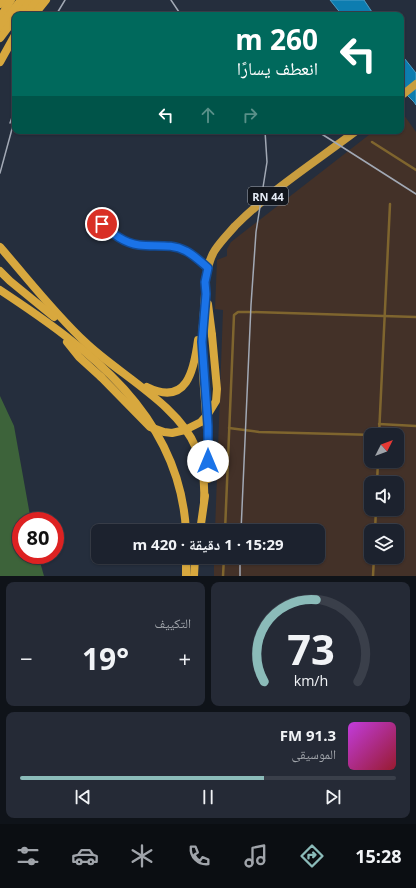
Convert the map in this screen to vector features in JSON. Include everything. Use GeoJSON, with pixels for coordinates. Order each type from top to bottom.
{"type":"FeatureCollection","features":[{"type":"Feature","properties":{"kind":"highway"},"geometry":{"type":"LineString","coordinates":[[0,4],[3,0]]}},
{"type":"Feature","properties":{"kind":"highway"},"geometry":{"type":"LineString","coordinates":[[0,18],[11,0]]}},
{"type":"Feature","properties":{"kind":"highway"},"geometry":{"type":"LineString","coordinates":[[0,27],[21,0]]}},
{"type":"Feature","properties":{"kind":"highway"},"geometry":{"type":"LineString","coordinates":[[20,12],[29,0]]}},
{"type":"Feature","properties":{"kind":"highway"},"geometry":{"type":"LineString","coordinates":[[29,12],[38,0]]}},
{"type":"Feature","properties":{"kind":"highway"},"geometry":{"type":"LineString","coordinates":[[36,12],[46,0]]}},
{"type":"Feature","properties":{"kind":"highway"},"geometry":{"type":"LineString","coordinates":[[0,38],[12,22]]}},
{"type":"Feature","properties":{"kind":"highway"},"geometry":{"type":"LineString","coordinates":[[0,62],[12,40]]}},
{"type":"Feature","properties":{"kind":"highway"},"geometry":{"type":"LineString","coordinates":[[9,46],[12,42]]}},
{"type":"Feature","properties":{"kind":"highway"},"geometry":{"type":"LineString","coordinates":[[0,247],[58,316],[86,343]]}},
{"type":"Feature","properties":{"kind":"highway"},"geometry":{"type":"LineString","coordinates":[[0,272],[175,416],[191,437],[196,447],[202,465],[205,486],[204,501]]}},
{"type":"Feature","properties":{"kind":"highway"},"geometry":{"type":"LineString","coordinates":[[120,372],[149,389],[164,393],[172,392],[180,388],[187,381],[194,365],[205,282]]}},
{"type":"Feature","properties":{"kind":"highway","name":"RN 44"},"geometry":{"type":"LineString","coordinates":[[201,524],[207,486],[209,449],[202,354],[203,320],[206,294],[205,282]]}},
{"type":"Feature","properties":{"kind":"highway"},"geometry":{"type":"LineString","coordinates":[[0,290],[58,330],[101,366],[127,392],[149,420],[160,438],[172,465],[181,496],[185,524]]}},
{"type":"Feature","properties":{"kind":"highway"},"geometry":{"type":"LineString","coordinates":[[58,330],[76,354],[150,426],[164,432],[172,433],[185,430],[193,427],[205,418],[216,401],[218,389],[206,294]]}},
{"type":"Feature","properties":{"kind":"highway"},"geometry":{"type":"LineString","coordinates":[[186,564],[186,576]]}},
{"type":"Feature","properties":{"kind":"highway"},"geometry":{"type":"LineString","coordinates":[[194,576],[195,564]]}},
{"type":"Feature","properties":{"kind":"main road"},"geometry":{"type":"LineString","coordinates":[[404,94],[416,84]]}},
{"type":"Feature","properties":{"kind":"main road","name":"RN 44"},"geometry":{"type":"LineString","coordinates":[[205,282],[212,256],[218,245],[244,217],[284,184],[352,134]]}},
{"type":"Feature","properties":{"kind":"lane"},"geometry":{"type":"LineString","coordinates":[[372,142],[416,170]]}},
{"type":"Feature","properties":{"kind":"lane"},"geometry":{"type":"LineString","coordinates":[[378,428],[390,204]]}},
{"type":"Feature","properties":{"kind":"lane"},"geometry":{"type":"LineString","coordinates":[[94,216],[113,234],[128,242],[140,245],[162,245],[178,248],[193,255],[208,268]]}},
{"type":"Feature","properties":{"kind":"lane"},"geometry":{"type":"LineString","coordinates":[[225,524],[233,317],[235,314],[250,312],[416,317]]}},
{"type":"Feature","properties":{"kind":"lane"},"geometry":{"type":"LineString","coordinates":[[379,424],[416,426]]}},
{"type":"Feature","properties":{"kind":"lane"},"geometry":{"type":"LineString","coordinates":[[229,428],[259,432],[364,435]]}},
{"type":"Feature","properties":{"kind":"lane"},"geometry":{"type":"LineString","coordinates":[[223,576],[224,564]]}},
{"type":"Feature","properties":{"kind":"lane"},"geometry":{"type":"LineString","coordinates":[[373,576],[374,564]]}},
{"type":"Feature","properties":{"kind":"shaded area"},"geometry":{"type":"Polygon","coordinates":[[[404,115],[416,132],[416,576],[214,576],[214,564],[325,564],[325,524],[215,524],[223,310],[215,309],[217,260],[227,256],[227,249],[231,242],[370,134],[404,134],[404,115]]]}},
{"type":"Feature","properties":{"kind":"green space"},"geometry":{"type":"Polygon","coordinates":[[[0,396],[14,426],[29,512],[12,512],[12,564],[41,564],[44,576],[0,576],[0,396]]]}},
{"type":"Feature","properties":{"kind":"water"},"geometry":{"type":"Polygon","coordinates":[[[330,0],[364,0],[372,12],[340,12],[330,0]]]}},
{"type":"Feature","properties":{"kind":"water"},"geometry":{"type":"Polygon","coordinates":[[[404,58],[416,73],[416,105],[404,92],[404,58]]]}},
{"type":"Feature","properties":{"kind":"railway"},"geometry":{"type":"LineString","coordinates":[[58,12],[65,0]]}},
{"type":"Feature","properties":{"kind":"railway"},"geometry":{"type":"LineString","coordinates":[[171,0],[179,12]]}},
{"type":"Feature","properties":{"kind":"railway"},"geometry":{"type":"LineString","coordinates":[[10,123],[12,117]]}},
{"type":"Feature","properties":{"kind":"railway"},"geometry":{"type":"LineString","coordinates":[[0,173],[12,129]]}},
{"type":"Feature","properties":{"kind":"railway"},"geometry":{"type":"LineString","coordinates":[[241,524],[251,305],[256,232],[267,162],[265,134]]}},
{"type":"Feature","properties":{"kind":"railway"},"geometry":{"type":"LineString","coordinates":[[322,134],[416,194]]}},
{"type":"Feature","properties":{"kind":"railway"},"geometry":{"type":"LineString","coordinates":[[240,564],[240,576]]}},
{"type":"Feature","properties":{"kind":"route"},"geometry":{"type":"LineString","coordinates":[[102,224],[113,234],[128,242],[140,245],[162,245],[185,250],[208,268],[205,282],[206,294],[203,320],[202,354],[208,426],[208,461]]}}]}
